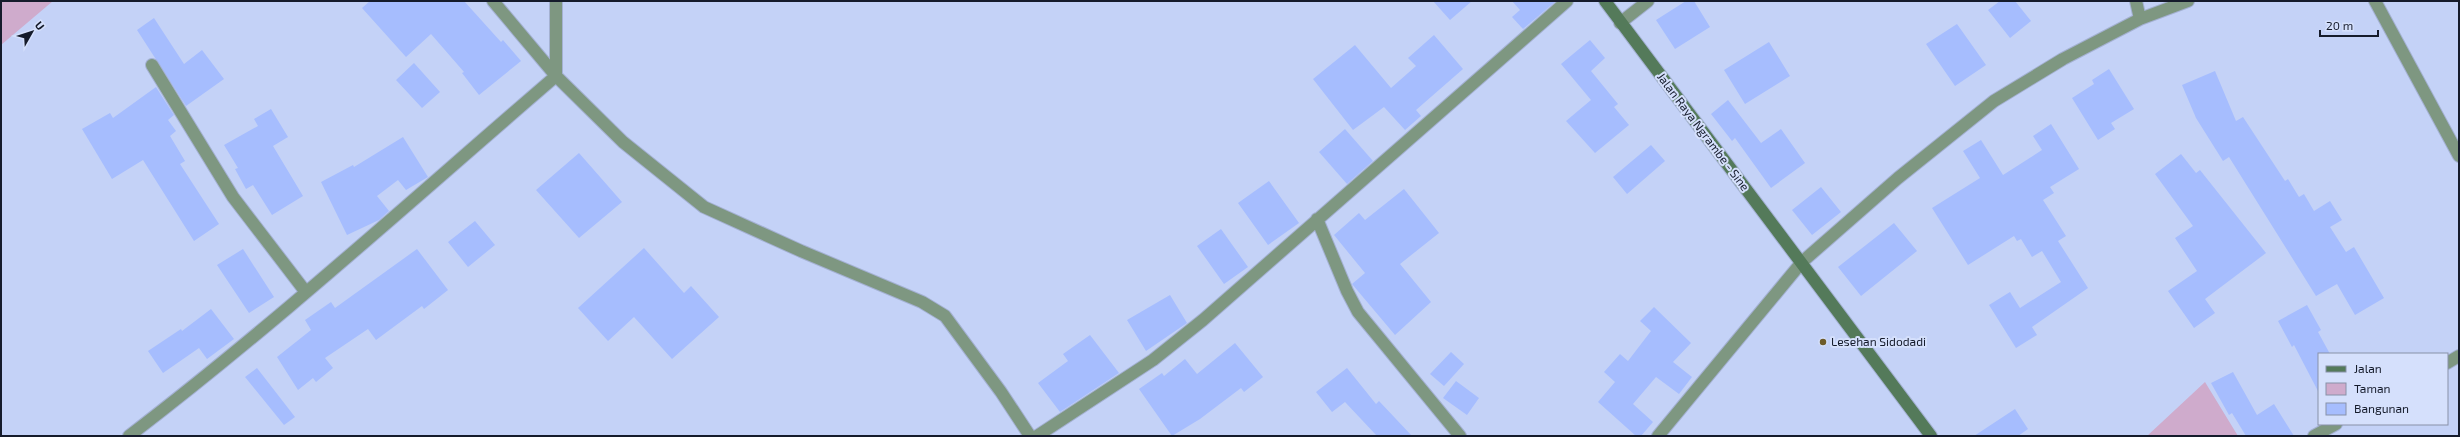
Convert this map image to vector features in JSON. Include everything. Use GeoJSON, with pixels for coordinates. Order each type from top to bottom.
{"type":"FeatureCollection","features":[{"type":"Feature","properties":{"kind":"main road","name":"Jalan Raya Ngrambe - Sine"},"geometry":{"type":"LineString","coordinates":[[1605,1],[1931,436]]}},
{"type":"Feature","properties":{"kind":"street"},"geometry":{"type":"LineString","coordinates":[[493,1],[556,76],[623,142],[704,207],[801,251],[922,302],[945,316],[1001,392],[1030,436]]}},
{"type":"Feature","properties":{"kind":"street"},"geometry":{"type":"LineString","coordinates":[[129,436],[172,404],[556,76],[556,1]]}},
{"type":"Feature","properties":{"kind":"street"},"geometry":{"type":"LineString","coordinates":[[1038,436],[1153,360],[1203,320],[1567,1]]}},
{"type":"Feature","properties":{"kind":"street"},"geometry":{"type":"LineString","coordinates":[[1620,23],[1648,1]]}},
{"type":"Feature","properties":{"kind":"street"},"geometry":{"type":"LineString","coordinates":[[2136,1],[2140,19]]}},
{"type":"Feature","properties":{"kind":"street"},"geometry":{"type":"LineString","coordinates":[[1658,436],[1802,262],[1898,178],[1994,101],[2063,59],[2140,19],[2188,1]]}},
{"type":"Feature","properties":{"kind":"street"},"geometry":{"type":"LineString","coordinates":[[2376,1],[2459,156]]}},
{"type":"Feature","properties":{"kind":"street"},"geometry":{"type":"LineString","coordinates":[[152,65],[233,197],[305,291]]}},
{"type":"Feature","properties":{"kind":"street"},"geometry":{"type":"LineString","coordinates":[[1317,219],[1347,292],[1358,312],[1460,436]]}},
{"type":"Feature","properties":{"kind":"street"},"geometry":{"type":"LineString","coordinates":[[2448,362],[2459,356]]}},
{"type":"Feature","properties":{"kind":"street"},"geometry":{"type":"LineString","coordinates":[[2314,436],[2334,425]]}},
{"type":"Feature","properties":{"kind":"green space"},"geometry":{"type":"Polygon","coordinates":[[[1,1],[53,1],[1,45],[1,1]]]}},
{"type":"Feature","properties":{"kind":"green space"},"geometry":{"type":"Polygon","coordinates":[[[2205,382],[2238,436],[2147,436],[2205,382]]]}},
{"type":"Feature","properties":{"kind":"building"},"geometry":{"type":"Polygon","coordinates":[[[370,1],[464,1],[501,42],[503,40],[521,61],[479,95],[462,73],[464,72],[431,34],[406,57],[362,8],[370,1]]]}},
{"type":"Feature","properties":{"kind":"building"},"geometry":{"type":"Polygon","coordinates":[[[1433,1],[1472,1],[1450,20],[1433,1]]]}},
{"type":"Feature","properties":{"kind":"building"},"geometry":{"type":"Polygon","coordinates":[[[1512,1],[1556,1],[1523,29],[1512,17],[1520,10],[1512,1]]]}},
{"type":"Feature","properties":{"kind":"building"},"geometry":{"type":"Polygon","coordinates":[[[1686,1],[1694,1],[1710,27],[1675,49],[1656,20],[1686,1]]]}},
{"type":"Feature","properties":{"kind":"building"},"geometry":{"type":"Polygon","coordinates":[[[2000,1],[2015,1],[2031,21],[2010,38],[1988,10],[2000,1]]]}},
{"type":"Feature","properties":{"kind":"building"},"geometry":{"type":"Polygon","coordinates":[[[154,18],[184,64],[202,50],[224,79],[186,106],[137,30],[154,18]]]}},
{"type":"Feature","properties":{"kind":"building"},"geometry":{"type":"Polygon","coordinates":[[[1957,24],[1986,65],[1955,86],[1926,44],[1957,24]]]}},
{"type":"Feature","properties":{"kind":"building"},"geometry":{"type":"Polygon","coordinates":[[[1434,35],[1463,69],[1416,110],[1421,116],[1405,130],[1384,107],[1353,130],[1313,79],[1355,45],[1391,88],[1416,66],[1408,58],[1434,35]]]}},
{"type":"Feature","properties":{"kind":"building"},"geometry":{"type":"Polygon","coordinates":[[[1590,40],[1605,58],[1591,71],[1618,104],[1614,107],[1629,125],[1595,153],[1566,121],[1591,100],[1561,64],[1590,40]]]}},
{"type":"Feature","properties":{"kind":"building"},"geometry":{"type":"Polygon","coordinates":[[[1769,42],[1790,76],[1745,104],[1724,70],[1769,42]]]}},
{"type":"Feature","properties":{"kind":"building"},"geometry":{"type":"Polygon","coordinates":[[[414,63],[440,92],[422,108],[396,80],[414,63]]]}},
{"type":"Feature","properties":{"kind":"building"},"geometry":{"type":"Polygon","coordinates":[[[2109,69],[2134,109],[2111,123],[2115,129],[2098,140],[2072,98],[2094,84],[2092,80],[2109,69]]]}},
{"type":"Feature","properties":{"kind":"building"},"geometry":{"type":"Polygon","coordinates":[[[2215,71],[2236,121],[2243,117],[2285,181],[2288,179],[2299,197],[2304,194],[2314,211],[2330,201],[2342,220],[2330,227],[2346,252],[2354,247],[2384,298],[2355,315],[2337,284],[2316,296],[2229,157],[2223,161],[2196,118],[2182,85],[2215,71]]]}},
{"type":"Feature","properties":{"kind":"building"},"geometry":{"type":"Polygon","coordinates":[[[156,87],[174,115],[168,120],[176,131],[170,136],[185,161],[180,164],[219,224],[194,241],[143,160],[112,179],[82,129],[110,113],[113,118],[156,87]]]}},
{"type":"Feature","properties":{"kind":"building"},"geometry":{"type":"Polygon","coordinates":[[[1728,100],[1761,143],[1781,129],[1805,163],[1771,188],[1735,138],[1732,141],[1711,114],[1728,100]]]}},
{"type":"Feature","properties":{"kind":"building"},"geometry":{"type":"Polygon","coordinates":[[[271,109],[288,137],[273,146],[303,196],[272,215],[253,185],[246,189],[235,169],[238,168],[224,145],[258,126],[254,119],[271,109]]]}},
{"type":"Feature","properties":{"kind":"building"},"geometry":{"type":"Polygon","coordinates":[[[2051,124],[2079,169],[2050,187],[2054,193],[2043,200],[2066,236],[2058,241],[2088,288],[2032,327],[2037,335],[2016,348],[1989,305],[2010,292],[2020,308],[2061,282],[2042,251],[2032,257],[2021,239],[2017,241],[2014,236],[1968,265],[1932,208],[1980,178],[1963,151],[1981,140],[2003,175],[2042,150],[2033,136],[2051,124]]]}},
{"type":"Feature","properties":{"kind":"building"},"geometry":{"type":"Polygon","coordinates":[[[1345,129],[1373,161],[1347,184],[1319,152],[1345,129]]]}},
{"type":"Feature","properties":{"kind":"building"},"geometry":{"type":"Polygon","coordinates":[[[403,137],[428,177],[406,190],[398,180],[377,196],[389,211],[379,220],[347,235],[321,182],[353,165],[354,167],[403,137]]]}},
{"type":"Feature","properties":{"kind":"building"},"geometry":{"type":"Polygon","coordinates":[[[1651,145],[1665,161],[1627,194],[1613,177],[1651,145]]]}},
{"type":"Feature","properties":{"kind":"building"},"geometry":{"type":"Polygon","coordinates":[[[579,153],[622,202],[579,238],[536,190],[579,153]]]}},
{"type":"Feature","properties":{"kind":"building"},"geometry":{"type":"Polygon","coordinates":[[[2181,154],[2196,173],[2200,170],[2266,253],[2205,299],[2215,313],[2194,328],[2168,291],[2197,271],[2175,238],[2193,226],[2155,174],[2181,154]]]}},
{"type":"Feature","properties":{"kind":"building"},"geometry":{"type":"Polygon","coordinates":[[[1269,181],[1299,223],[1268,245],[1238,203],[1269,181]]]}},
{"type":"Feature","properties":{"kind":"building"},"geometry":{"type":"Polygon","coordinates":[[[1821,187],[1841,212],[1812,235],[1792,210],[1821,187]]]}},
{"type":"Feature","properties":{"kind":"building"},"geometry":{"type":"Polygon","coordinates":[[[1404,189],[1439,233],[1400,264],[1431,302],[1395,335],[1352,284],[1365,273],[1334,235],[1359,213],[1365,220],[1404,189]]]}},
{"type":"Feature","properties":{"kind":"building"},"geometry":{"type":"Polygon","coordinates":[[[475,221],[495,245],[468,267],[448,242],[475,221]]]}},
{"type":"Feature","properties":{"kind":"building"},"geometry":{"type":"Polygon","coordinates":[[[1894,223],[1917,251],[1861,296],[1838,267],[1894,223]]]}},
{"type":"Feature","properties":{"kind":"building"},"geometry":{"type":"Polygon","coordinates":[[[1221,229],[1248,267],[1224,284],[1197,246],[1221,229]]]}},
{"type":"Feature","properties":{"kind":"building"},"geometry":{"type":"Polygon","coordinates":[[[644,248],[684,293],[691,286],[719,317],[672,359],[634,317],[608,341],[578,308],[644,248]]]}},
{"type":"Feature","properties":{"kind":"building"},"geometry":{"type":"Polygon","coordinates":[[[243,249],[274,297],[249,313],[217,265],[243,249]]]}},
{"type":"Feature","properties":{"kind":"building"},"geometry":{"type":"Polygon","coordinates":[[[417,249],[448,290],[424,309],[422,306],[376,340],[368,329],[325,358],[333,368],[316,382],[313,378],[298,390],[277,357],[311,330],[305,320],[331,302],[335,308],[417,249]]]}},
{"type":"Feature","properties":{"kind":"building"},"geometry":{"type":"Polygon","coordinates":[[[1170,295],[1187,323],[1146,351],[1127,320],[1170,295]]]}},
{"type":"Feature","properties":{"kind":"building"},"geometry":{"type":"Polygon","coordinates":[[[2307,305],[2321,330],[2318,332],[2329,353],[2318,353],[2318,391],[2294,345],[2292,347],[2278,321],[2307,305]]]}},
{"type":"Feature","properties":{"kind":"building"},"geometry":{"type":"Polygon","coordinates":[[[1654,307],[1691,343],[1673,362],[1692,377],[1679,394],[1656,377],[1633,404],[1653,422],[1641,436],[1636,436],[1598,402],[1615,382],[1604,372],[1620,354],[1628,361],[1651,331],[1640,321],[1654,307]]]}},
{"type":"Feature","properties":{"kind":"building"},"geometry":{"type":"Polygon","coordinates":[[[211,309],[234,339],[207,359],[199,348],[163,373],[148,351],[181,329],[182,331],[211,309]]]}},
{"type":"Feature","properties":{"kind":"building"},"geometry":{"type":"Polygon","coordinates":[[[1090,335],[1119,373],[1060,412],[1038,383],[1068,361],[1063,354],[1090,335]]]}},
{"type":"Feature","properties":{"kind":"building"},"geometry":{"type":"Polygon","coordinates":[[[1235,343],[1263,377],[1244,392],[1241,388],[1200,419],[1172,436],[1139,389],[1162,373],[1164,376],[1185,359],[1197,374],[1235,343]]]}},
{"type":"Feature","properties":{"kind":"building"},"geometry":{"type":"Polygon","coordinates":[[[1451,352],[1464,364],[1444,386],[1430,374],[1451,352]]]}},
{"type":"Feature","properties":{"kind":"building"},"geometry":{"type":"Polygon","coordinates":[[[257,368],[295,417],[284,425],[245,377],[257,368]]]}},
{"type":"Feature","properties":{"kind":"building"},"geometry":{"type":"Polygon","coordinates":[[[1347,368],[1376,404],[1379,401],[1412,436],[1377,436],[1345,402],[1332,412],[1316,392],[1347,368]]]}},
{"type":"Feature","properties":{"kind":"building"},"geometry":{"type":"Polygon","coordinates":[[[2233,372],[2257,415],[2274,404],[2294,436],[2246,436],[2232,413],[2229,415],[2211,383],[2233,372]]]}},
{"type":"Feature","properties":{"kind":"building"},"geometry":{"type":"Polygon","coordinates":[[[1456,381],[1479,398],[1467,415],[1443,398],[1456,381]]]}},
{"type":"Feature","properties":{"kind":"building"},"geometry":{"type":"Polygon","coordinates":[[[2015,409],[2028,429],[2018,436],[1974,436],[2015,409]]]}},
{"type":"Feature","properties":{"kind":"place","name":"Lesehan Sidodadi"},"geometry":{"type":"Point","coordinates":[1823,342]}}]}
